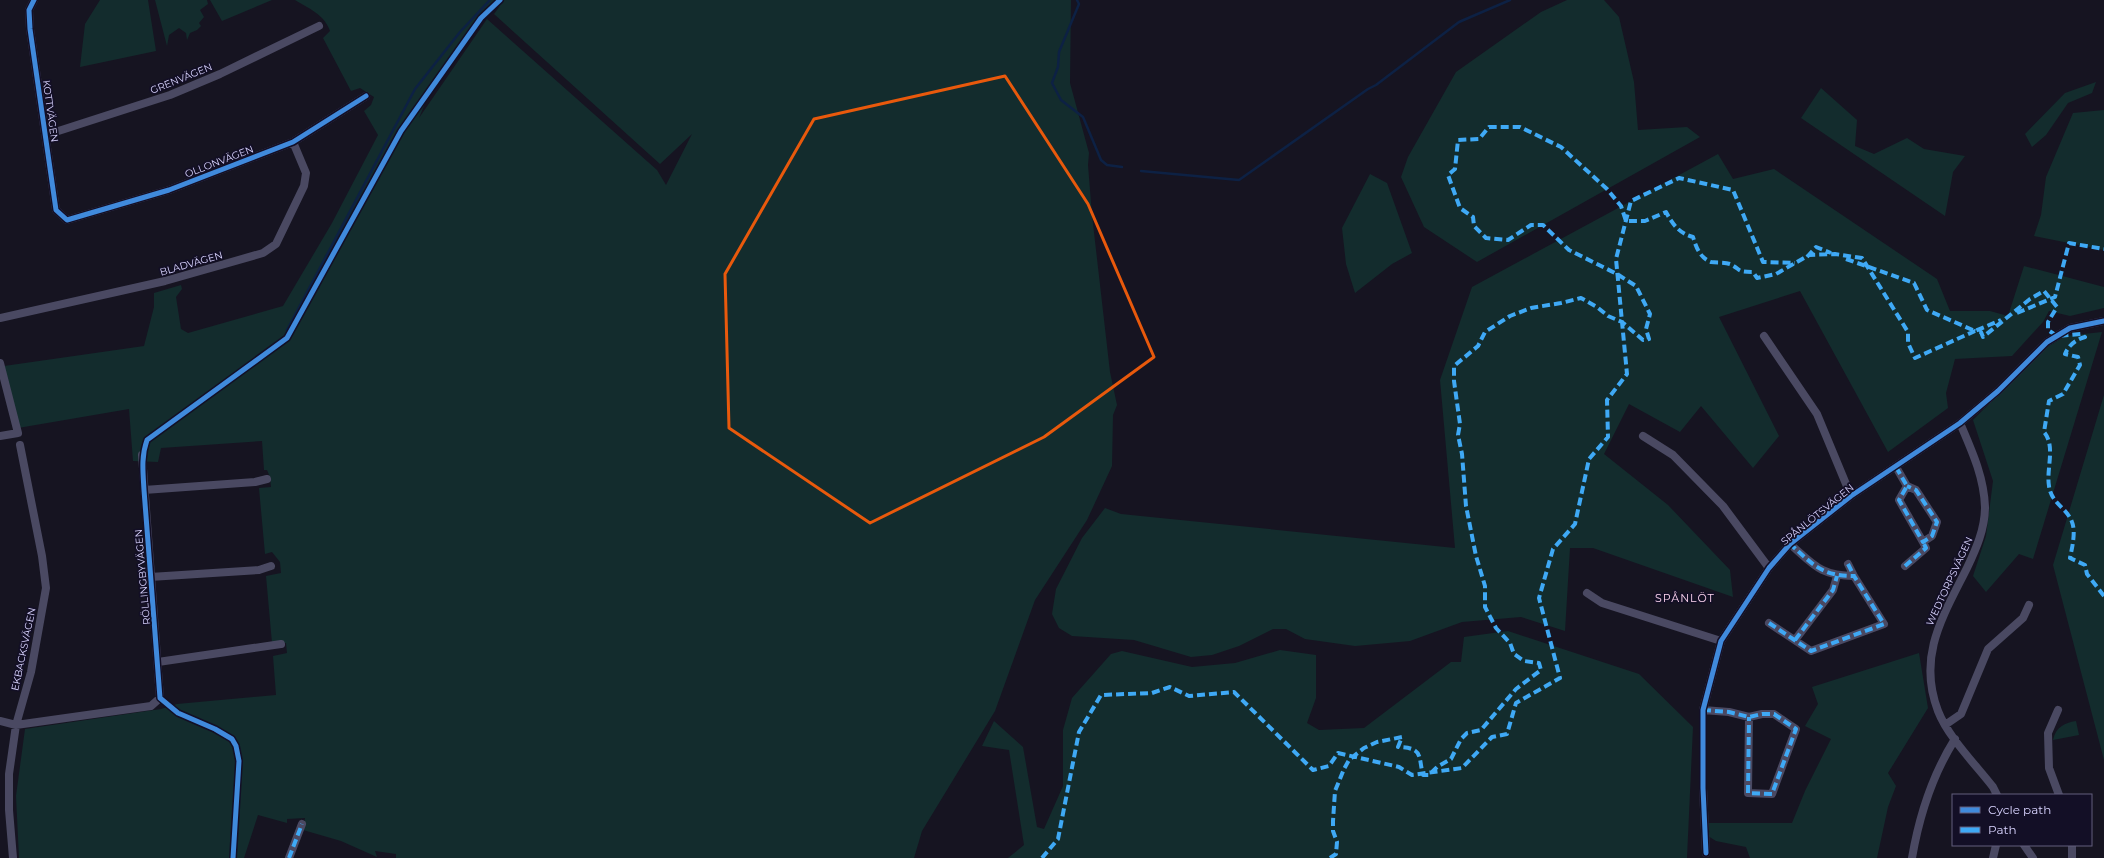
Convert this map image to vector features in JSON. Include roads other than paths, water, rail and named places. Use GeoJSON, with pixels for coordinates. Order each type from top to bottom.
{"type":"FeatureCollection","features":[{"type":"Feature","properties":{"kind":"street","name":"KOTTVÄGEN"},"geometry":{"type":"LineString","coordinates":[[34,0],[29,10],[30,29],[56,210],[67,220]]}},
{"type":"Feature","properties":{"kind":"street","name":"GRENVÄGEN"},"geometry":{"type":"LineString","coordinates":[[46,135],[170,95],[220,74],[319,26]]}},
{"type":"Feature","properties":{"kind":"street","name":"OLLONVÄGEN"},"geometry":{"type":"LineString","coordinates":[[67,220],[169,190],[293,142],[366,96]]}},
{"type":"Feature","properties":{"kind":"street","name":"BLADVÄGEN"},"geometry":{"type":"LineString","coordinates":[[0,318],[165,281],[263,253],[276,244],[304,186],[306,173],[293,142]]}},
{"type":"Feature","properties":{"kind":"street","name":"SPÅNLÖTSVÄGEN"},"geometry":{"type":"LineString","coordinates":[[1706,853],[1702,710],[1721,641],[1769,568],[1790,544],[1851,496],[1960,423],[1998,391],[2047,342],[2070,328],[2104,321]]}},
{"type":"Feature","properties":{"kind":"street","name":"SPÅNLÖTSVÄGEN"},"geometry":{"type":"LineString","coordinates":[[1764,336],[1817,414],[1851,496]]}},
{"type":"Feature","properties":{"kind":"street"},"geometry":{"type":"LineString","coordinates":[[0,363],[18,433],[0,436]]}},
{"type":"Feature","properties":{"kind":"street","name":"WEDTORPSVÄGEN"},"geometry":{"type":"LineString","coordinates":[[1960,423],[1976,462],[1983,485],[1985,509],[1982,532],[1974,555],[1942,617],[1934,638],[1931,652],[1930,678],[1932,695],[1945,725],[1996,794]]}},
{"type":"Feature","properties":{"kind":"street"},"geometry":{"type":"LineString","coordinates":[[1643,436],[1673,455],[1723,506],[1769,568]]}},
{"type":"Feature","properties":{"kind":"street","name":"EKBACKSVÄGEN"},"geometry":{"type":"LineString","coordinates":[[13,858],[9,810],[9,774],[16,725],[32,665],[46,588],[42,556],[20,445]]}},
{"type":"Feature","properties":{"kind":"street","name":"RÖLLINGBYVÄGEN"},"geometry":{"type":"LineString","coordinates":[[0,721],[16,725],[151,706],[160,698],[142,455]]}},
{"type":"Feature","properties":{"kind":"street"},"geometry":{"type":"LineString","coordinates":[[1896,467],[1907,486],[1916,490],[1938,522],[1932,536],[1923,542]]}},
{"type":"Feature","properties":{"kind":"street"},"geometry":{"type":"LineString","coordinates":[[144,490],[255,482],[267,479]]}},
{"type":"Feature","properties":{"kind":"street"},"geometry":{"type":"LineString","coordinates":[[1905,566],[1926,548],[1899,500],[1907,486]]}},
{"type":"Feature","properties":{"kind":"street"},"geometry":{"type":"LineString","coordinates":[[1790,544],[1822,572],[1837,576],[1854,576]]}},
{"type":"Feature","properties":{"kind":"street"},"geometry":{"type":"LineString","coordinates":[[1769,623],[1811,651],[1884,624],[1848,564]]}},
{"type":"Feature","properties":{"kind":"street","name":"RÖLLINGBYVÄGEN"},"geometry":{"type":"LineString","coordinates":[[150,577],[260,570],[271,566]]}},
{"type":"Feature","properties":{"kind":"street"},"geometry":{"type":"LineString","coordinates":[[1795,640],[1833,590],[1837,576]]}},
{"type":"Feature","properties":{"kind":"street"},"geometry":{"type":"LineString","coordinates":[[1587,593],[1602,603],[1721,641]]}},
{"type":"Feature","properties":{"kind":"street"},"geometry":{"type":"LineString","coordinates":[[1945,725],[1961,714],[1988,648],[2023,618],[2029,605]]}},
{"type":"Feature","properties":{"kind":"street"},"geometry":{"type":"LineString","coordinates":[[158,662],[281,644]]}},
{"type":"Feature","properties":{"kind":"street"},"geometry":{"type":"LineString","coordinates":[[1702,710],[1728,712],[1749,717],[1762,714],[1774,714],[1796,729],[1772,794],[1748,793],[1749,717]]}},
{"type":"Feature","properties":{"kind":"street"},"geometry":{"type":"LineString","coordinates":[[2058,710],[2048,733],[2049,768],[2059,794]]}},
{"type":"Feature","properties":{"kind":"street"},"geometry":{"type":"LineString","coordinates":[[1912,858],[1920,817],[1947,752],[1955,739]]}},
{"type":"Feature","properties":{"kind":"street"},"geometry":{"type":"LineString","coordinates":[[289,858],[302,824]]}},
{"type":"Feature","properties":{"kind":"street"},"geometry":{"type":"LineString","coordinates":[[1993,858],[1996,846]]}},
{"type":"Feature","properties":{"kind":"street"},"geometry":{"type":"LineString","coordinates":[[2025,846],[2033,858]]}},
{"type":"Feature","properties":{"kind":"street"},"geometry":{"type":"LineString","coordinates":[[2072,846],[2072,858]]}},
{"type":"Feature","properties":{"kind":"waterway"},"geometry":{"type":"LineString","coordinates":[[287,330],[415,89],[460,32],[490,0]]}},
{"type":"Feature","properties":{"kind":"waterway"},"geometry":{"type":"LineString","coordinates":[[1077,0],[1079,4],[1059,52],[1058,67],[1052,83],[1061,100],[1083,117],[1101,160],[1107,165],[1122,167]]}},
{"type":"Feature","properties":{"kind":"waterway"},"geometry":{"type":"LineString","coordinates":[[1141,171],[1239,180],[1368,89],[1376,85],[1459,22],[1510,0]]}},
{"type":"Feature","properties":{"kind":"district","name":"SPÅNLÖT"},"geometry":{"type":"Point","coordinates":[1685,598]}}]}
